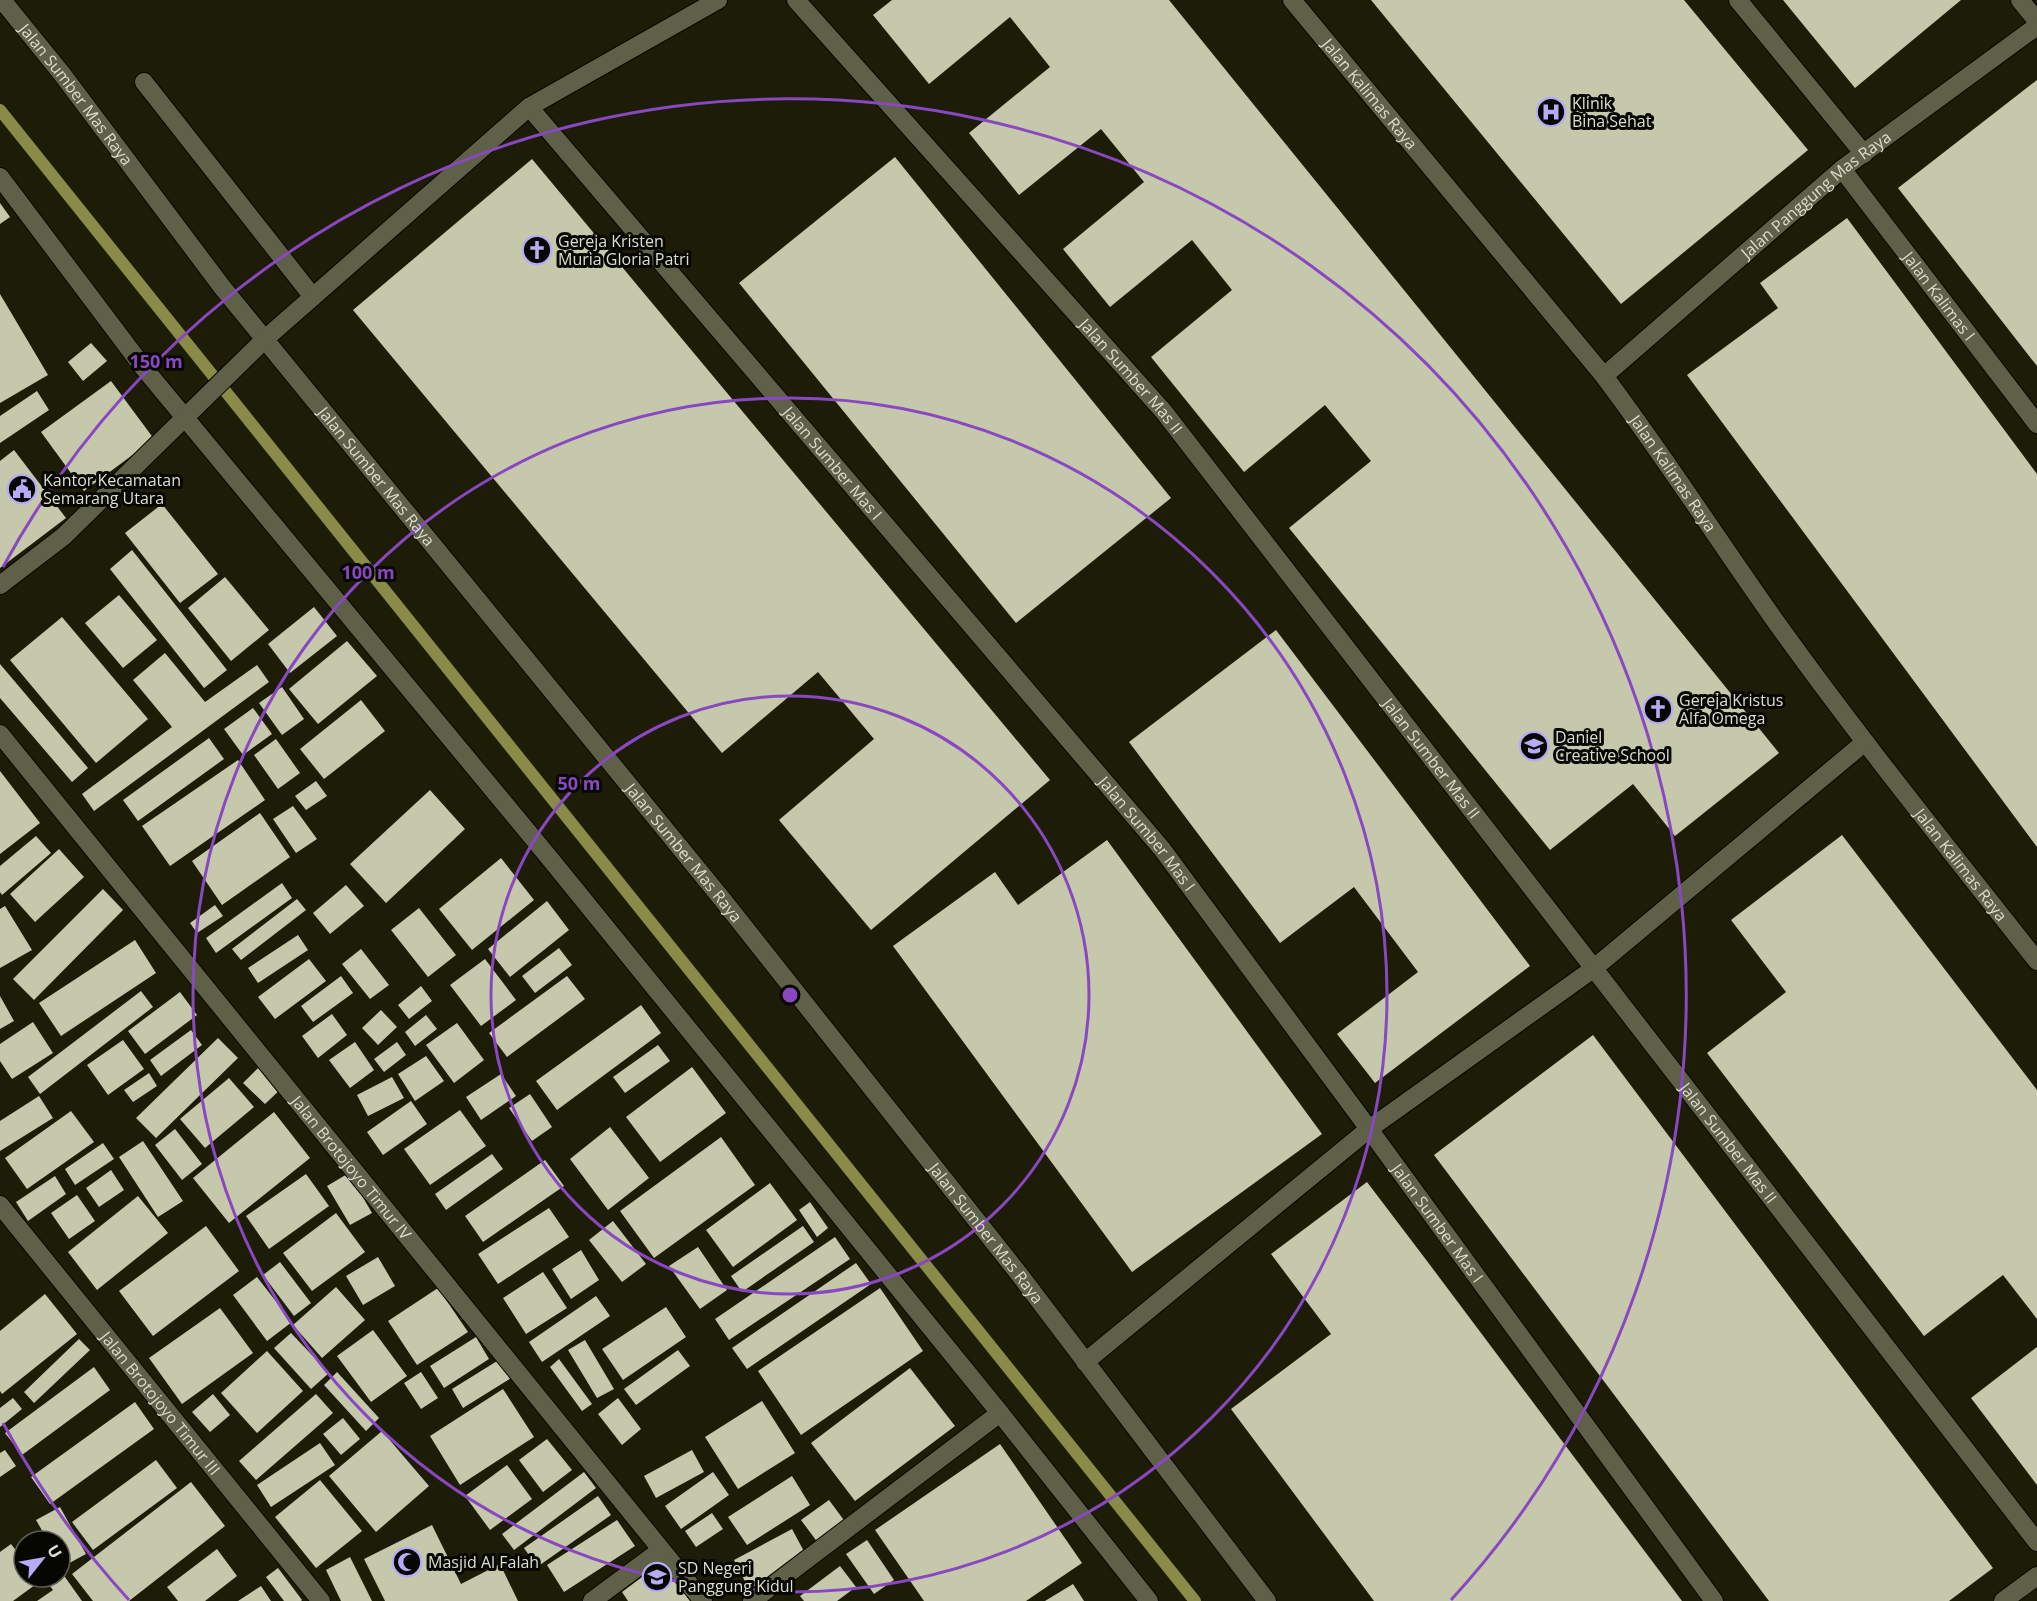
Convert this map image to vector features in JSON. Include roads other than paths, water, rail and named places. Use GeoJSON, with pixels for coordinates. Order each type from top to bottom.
{"type":"FeatureCollection","features":[{"type":"Feature","properties":{"kind":"street","name":"Jalan Sumber Mas Raya"},"geometry":{"type":"LineString","coordinates":[[2,0],[62,74],[222,287],[260,344],[722,899],[1018,1274],[1267,1601]]}},
{"type":"Feature","properties":{"kind":"street"},"geometry":{"type":"LineString","coordinates":[[0,585],[64,536],[260,344],[529,107],[718,0]]}},
{"type":"Feature","properties":{"kind":"street","name":"Jalan Sumber Mas II"},"geometry":{"type":"LineString","coordinates":[[796,0],[1164,412],[2037,1542]]}},
{"type":"Feature","properties":{"kind":"street","name":"Jalan Kalimas Raya"},"geometry":{"type":"LineString","coordinates":[[1292,0],[1604,376],[1776,622],[1865,742],[2037,961]]}},
{"type":"Feature","properties":{"kind":"street"},"geometry":{"type":"LineString","coordinates":[[1738,0],[1864,154]]}},
{"type":"Feature","properties":{"kind":"street"},"geometry":{"type":"LineString","coordinates":[[2020,0],[2037,21]]}},
{"type":"Feature","properties":{"kind":"street","name":"Jalan Panggung Mas Raya"},"geometry":{"type":"LineString","coordinates":[[1604,376],[1842,169],[2037,26]]}},
{"type":"Feature","properties":{"kind":"street"},"geometry":{"type":"LineString","coordinates":[[144,82],[313,297]]}},
{"type":"Feature","properties":{"kind":"street","name":"Jalan Sumber Mas I"},"geometry":{"type":"LineString","coordinates":[[529,107],[1162,849],[1370,1129],[1714,1601]]}},
{"type":"Feature","properties":{"kind":"street","name":"Jalan Kalimas I"},"geometry":{"type":"LineString","coordinates":[[1842,169],[2037,424]]}},
{"type":"Feature","properties":{"kind":"street"},"geometry":{"type":"LineString","coordinates":[[0,177],[143,367],[188,414],[1000,1413],[1149,1601]]}},
{"type":"Feature","properties":{"kind":"street","name":"Jalan Brotojoyo Timur IV"},"geometry":{"type":"LineString","coordinates":[[0,734],[703,1601]]}},
{"type":"Feature","properties":{"kind":"street"},"geometry":{"type":"LineString","coordinates":[[1085,1362],[1370,1129],[1593,969],[1865,742]]}},
{"type":"Feature","properties":{"kind":"street","name":"Jalan Brotojoyo Timur III"},"geometry":{"type":"LineString","coordinates":[[0,1205],[321,1601]]}},
{"type":"Feature","properties":{"kind":"street"},"geometry":{"type":"LineString","coordinates":[[752,1601],[1000,1413]]}},
{"type":"Feature","properties":{"kind":"street"},"geometry":{"type":"LineString","coordinates":[[592,1601],[662,1550]]}},
{"type":"Feature","properties":{"kind":"street"},"geometry":{"type":"LineString","coordinates":[[2003,1601],[2037,1576]]}},
{"type":"Feature","properties":{"kind":"waterway"},"geometry":{"type":"LineString","coordinates":[[0,110],[1195,1601]]}},
{"type":"Feature","properties":{"kind":"place","name":"Klinik Bina Sehat"},"geometry":{"type":"Point","coordinates":[1551,112]}},
{"type":"Feature","properties":{"kind":"place","name":"Gereja Kristen Muria Gloria Patri"},"geometry":{"type":"Point","coordinates":[537,250]}},
{"type":"Feature","properties":{"kind":"place","name":"Kantor Kecamatan Semarang Utara"},"geometry":{"type":"Point","coordinates":[22,489]}},
{"type":"Feature","properties":{"kind":"place","name":"Gereja Kristus Alfa Omega"},"geometry":{"type":"Point","coordinates":[1658,709]}},
{"type":"Feature","properties":{"kind":"place","name":"Daniel Creative School"},"geometry":{"type":"Point","coordinates":[1534,746]}},
{"type":"Feature","properties":{"kind":"place","name":"Masjid Al Falah"},"geometry":{"type":"Point","coordinates":[407,1562]}},
{"type":"Feature","properties":{"kind":"place","name":"SD Negeri Panggung Kidul"},"geometry":{"type":"Point","coordinates":[657,1577]}}]}
